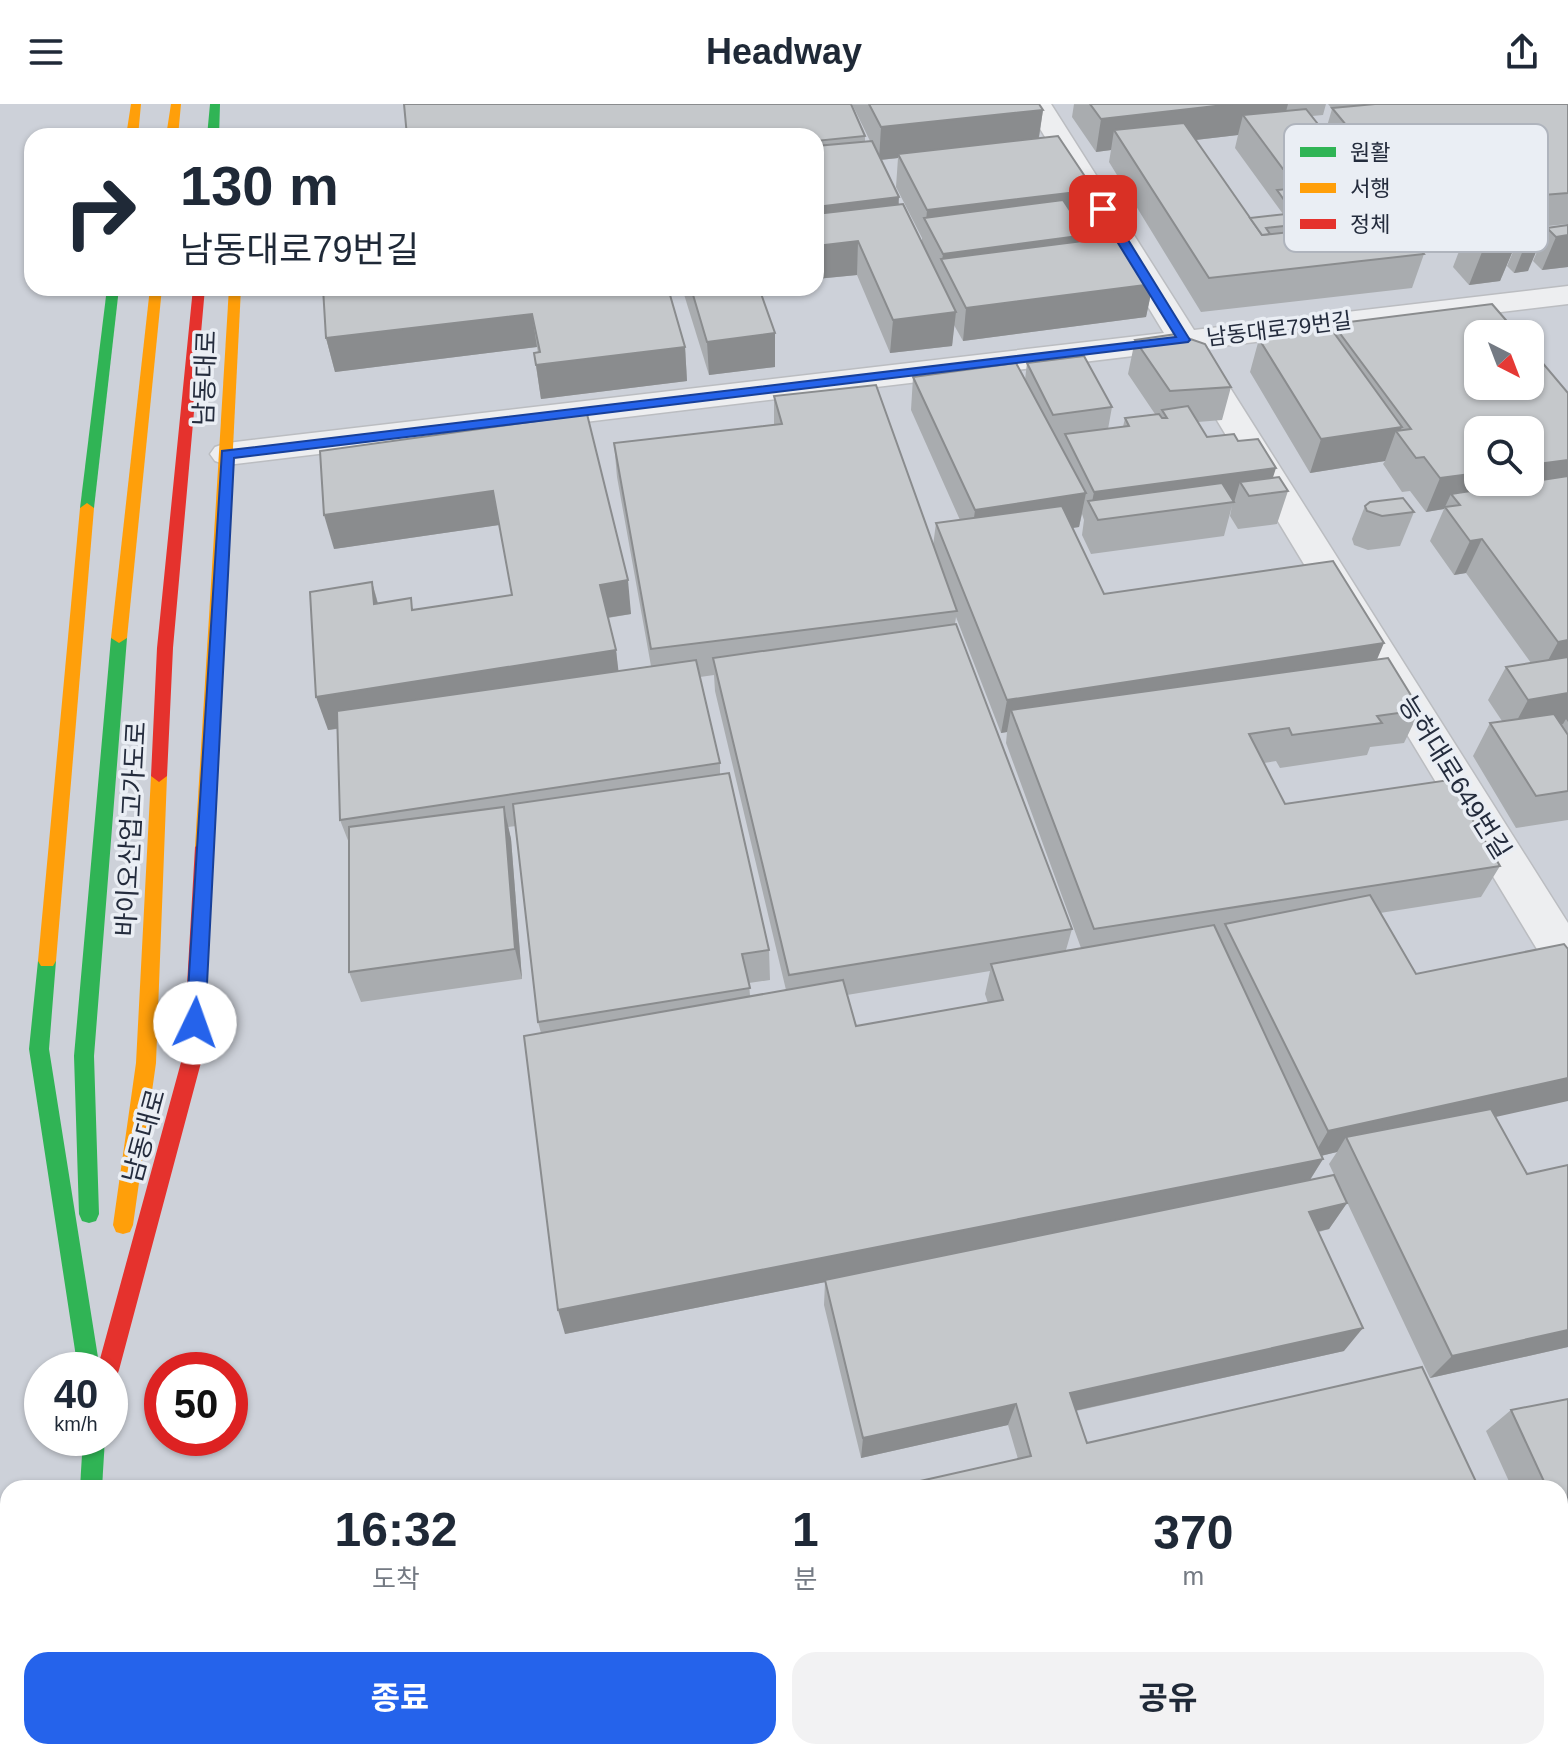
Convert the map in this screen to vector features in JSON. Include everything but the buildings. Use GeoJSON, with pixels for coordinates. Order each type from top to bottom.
{"type":"FeatureCollection","features":[{"type":"Feature","properties":{"kind":"main road"},"geometry":{"type":"LineString","coordinates":[[133,128],[136,104]]}},
{"type":"Feature","properties":{"kind":"main road"},"geometry":{"type":"LineString","coordinates":[[173,128],[176,104]]}},
{"type":"Feature","properties":{"kind":"main road"},"geometry":{"type":"LineString","coordinates":[[214,128],[215,104]]}},
{"type":"Feature","properties":{"kind":"main road"},"geometry":{"type":"LineString","coordinates":[[89,1352],[39,1049],[89,486],[112,296]]}},
{"type":"Feature","properties":{"kind":"main road","name":"바이오산업고가도로"},"geometry":{"type":"LineString","coordinates":[[90,1229],[84,1056],[116,663],[155,296]]}},
{"type":"Feature","properties":{"kind":"main road","name":"바이오산업고가도로"},"geometry":{"type":"LineString","coordinates":[[107,1352],[146,1063],[165,648],[198,296]]}},
{"type":"Feature","properties":{"kind":"main road","name":"남동대로"},"geometry":{"type":"LineString","coordinates":[[110,1352],[193,1055],[235,296]]}},
{"type":"Feature","properties":{"kind":"main road"},"geometry":{"type":"LineString","coordinates":[[91,1260],[92,1352]]}},
{"type":"Feature","properties":{"kind":"main road"},"geometry":{"type":"LineString","coordinates":[[91,1480],[93,1456]]}},
{"type":"Feature","properties":{"kind":"street","name":"능허대로649번길"},"geometry":{"type":"LineString","coordinates":[[1038,104],[1568,961]]}},
{"type":"Feature","properties":{"kind":"street","name":"남동대로79번길"},"geometry":{"type":"LineString","coordinates":[[227,454],[1568,295]]}},
{"type":"Feature","properties":{"kind":"shaded area"},"geometry":{"type":"Polygon","coordinates":[[[0,104],[1568,104],[1568,1480],[0,1480],[0,104]]]}},
{"type":"Feature","properties":{"kind":"traffic: fast"},"geometry":{"type":"LineString","coordinates":[[214,128],[215,104]]}},
{"type":"Feature","properties":{"kind":"traffic: fast"},"geometry":{"type":"LineString","coordinates":[[87,508],[112,296]]}},
{"type":"Feature","properties":{"kind":"traffic: fast"},"geometry":{"type":"LineString","coordinates":[[89,1214],[84,1056],[119,638]]}},
{"type":"Feature","properties":{"kind":"traffic: fast"},"geometry":{"type":"LineString","coordinates":[[47,961],[39,1049],[86,1352]]}},
{"type":"Feature","properties":{"kind":"traffic: fast"},"geometry":{"type":"LineString","coordinates":[[91,1480],[93,1456]]}},
{"type":"Feature","properties":{"kind":"traffic: slow"},"geometry":{"type":"LineString","coordinates":[[133,128],[136,104]]}},
{"type":"Feature","properties":{"kind":"traffic: slow"},"geometry":{"type":"LineString","coordinates":[[173,128],[176,104]]}},
{"type":"Feature","properties":{"kind":"traffic: slow"},"geometry":{"type":"LineString","coordinates":[[119,638],[155,296]]}},
{"type":"Feature","properties":{"kind":"traffic: slow"},"geometry":{"type":"LineString","coordinates":[[204,847],[235,296]]}},
{"type":"Feature","properties":{"kind":"traffic: slow"},"geometry":{"type":"LineString","coordinates":[[47,961],[87,508]]}},
{"type":"Feature","properties":{"kind":"traffic: slow"},"geometry":{"type":"LineString","coordinates":[[123,1225],[146,1063],[159,776]]}},
{"type":"Feature","properties":{"kind":"traffic: jam"},"geometry":{"type":"LineString","coordinates":[[159,776],[165,648],[198,296]]}},
{"type":"Feature","properties":{"kind":"traffic: jam"},"geometry":{"type":"LineString","coordinates":[[113,1352],[193,1055],[204,847]]}},
{"type":"Feature","properties":{"kind":"route"},"geometry":{"type":"LineString","coordinates":[[195,1023],[227,454],[1184,340],[1103,209]]}}]}
